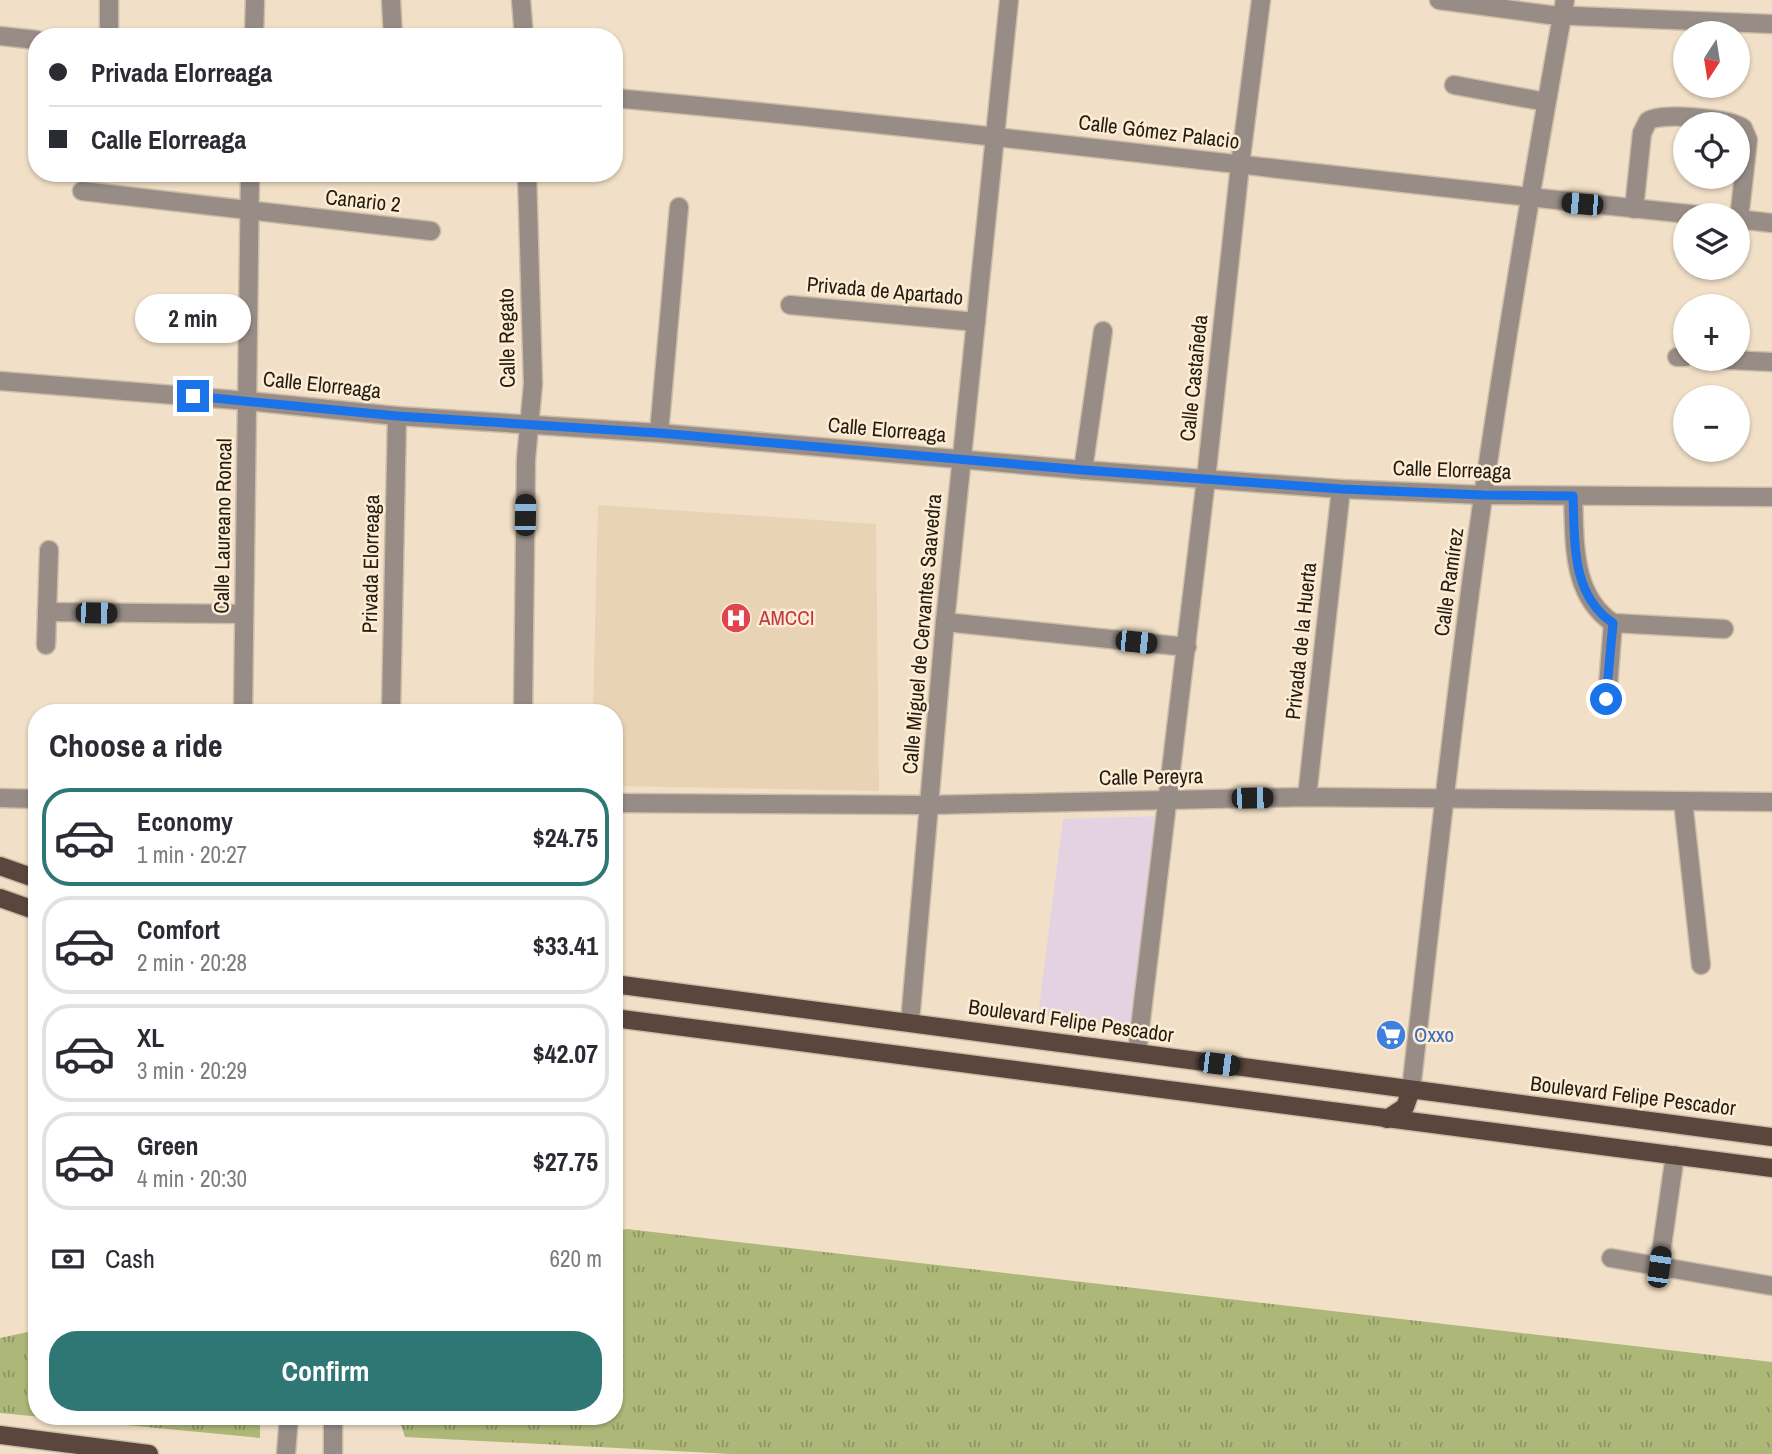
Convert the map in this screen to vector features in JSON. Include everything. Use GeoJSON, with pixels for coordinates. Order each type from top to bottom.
{"type":"FeatureCollection","features":[{"type":"Feature","properties":{"kind":"main road"},"geometry":{"type":"LineString","coordinates":[[0,866],[28,876]]}},
{"type":"Feature","properties":{"kind":"main road"},"geometry":{"type":"LineString","coordinates":[[0,898],[28,908]]}},
{"type":"Feature","properties":{"kind":"main road","name":"Boulevard Felipe Pescador"},"geometry":{"type":"LineString","coordinates":[[623,985],[1772,1138]]}},
{"type":"Feature","properties":{"kind":"main road"},"geometry":{"type":"LineString","coordinates":[[623,1019],[1772,1168]]}},
{"type":"Feature","properties":{"kind":"main road"},"geometry":{"type":"LineString","coordinates":[[1387,1119],[1405,1107],[1410,1090]]}},
{"type":"Feature","properties":{"kind":"main road"},"geometry":{"type":"LineString","coordinates":[[0,1435],[149,1454]]}},
{"type":"Feature","properties":{"kind":"street"},"geometry":{"type":"LineString","coordinates":[[109,0],[109,28]]}},
{"type":"Feature","properties":{"kind":"street"},"geometry":{"type":"LineString","coordinates":[[254,0],[254,28]]}},
{"type":"Feature","properties":{"kind":"street"},"geometry":{"type":"LineString","coordinates":[[391,0],[393,28]]}},
{"type":"Feature","properties":{"kind":"street"},"geometry":{"type":"LineString","coordinates":[[522,0],[524,28]]}},
{"type":"Feature","properties":{"kind":"street","name":"Calle Miguel de Cervantes Saavedra"},"geometry":{"type":"LineString","coordinates":[[910,1022],[945,622],[1009,0]]}},
{"type":"Feature","properties":{"kind":"street","name":"Calle Castañeda"},"geometry":{"type":"LineString","coordinates":[[1138,1053],[1261,0]]}},
{"type":"Feature","properties":{"kind":"street"},"geometry":{"type":"LineString","coordinates":[[1439,0],[1772,24]]}},
{"type":"Feature","properties":{"kind":"street","name":"Calle Ramírez"},"geometry":{"type":"LineString","coordinates":[[1410,1090],[1443,799],[1483,495],[1546,102],[1564,8]]}},
{"type":"Feature","properties":{"kind":"street"},"geometry":{"type":"LineString","coordinates":[[0,36],[28,39]]}},
{"type":"Feature","properties":{"kind":"street"},"geometry":{"type":"LineString","coordinates":[[1454,85],[1546,102]]}},
{"type":"Feature","properties":{"kind":"street","name":"Calle Gómez Palacio"},"geometry":{"type":"LineString","coordinates":[[623,99],[995,137],[1673,213]]}},
{"type":"Feature","properties":{"kind":"street"},"geometry":{"type":"LineString","coordinates":[[1634,209],[1642,133],[1648,121],[1662,116],[1730,121],[1743,128],[1748,140],[1740,203]]}},
{"type":"Feature","properties":{"kind":"street","name":"Calle Laureano Roncal"},"geometry":{"type":"LineString","coordinates":[[243,704],[250,182]]}},
{"type":"Feature","properties":{"kind":"street","name":"Calle Regato"},"geometry":{"type":"LineString","coordinates":[[523,704],[526,473],[533,361],[527,182]]}},
{"type":"Feature","properties":{"kind":"street","name":"Canario 2"},"geometry":{"type":"LineString","coordinates":[[82,191],[431,231]]}},
{"type":"Feature","properties":{"kind":"street"},"geometry":{"type":"LineString","coordinates":[[659,433],[679,207]]}},
{"type":"Feature","properties":{"kind":"street"},"geometry":{"type":"LineString","coordinates":[[1750,220],[1772,223]]}},
{"type":"Feature","properties":{"kind":"street","name":"Privada de Apartado"},"geometry":{"type":"LineString","coordinates":[[790,305],[976,322]]}},
{"type":"Feature","properties":{"kind":"street"},"geometry":{"type":"LineString","coordinates":[[1083,470],[1103,331]]}},
{"type":"Feature","properties":{"kind":"street"},"geometry":{"type":"LineString","coordinates":[[1750,361],[1772,362]]}},
{"type":"Feature","properties":{"kind":"street","name":"Calle Elorreaga"},"geometry":{"type":"LineString","coordinates":[[0,381],[397,416],[659,433],[1083,470],[1341,489],[1483,495],[1772,497]]}},
{"type":"Feature","properties":{"kind":"street","name":"Privada Elorreaga"},"geometry":{"type":"LineString","coordinates":[[391,704],[397,416]]}},
{"type":"Feature","properties":{"kind":"street","name":"Privada de la Huerta"},"geometry":{"type":"LineString","coordinates":[[1307,797],[1341,489]]}},
{"type":"Feature","properties":{"kind":"street"},"geometry":{"type":"LineString","coordinates":[[1573,496],[1578,570],[1591,602],[1602,616],[1613,623],[1724,629]]}},
{"type":"Feature","properties":{"kind":"street"},"geometry":{"type":"LineString","coordinates":[[46,645],[49,550]]}},
{"type":"Feature","properties":{"kind":"street"},"geometry":{"type":"LineString","coordinates":[[47,612],[244,614]]}},
{"type":"Feature","properties":{"kind":"street"},"geometry":{"type":"LineString","coordinates":[[945,622],[1187,647]]}},
{"type":"Feature","properties":{"kind":"street"},"geometry":{"type":"LineString","coordinates":[[1606,699],[1613,623]]}},
{"type":"Feature","properties":{"kind":"street","name":"Calle Pereyra"},"geometry":{"type":"LineString","coordinates":[[623,803],[929,805],[1307,797],[1772,802]]}},
{"type":"Feature","properties":{"kind":"street"},"geometry":{"type":"LineString","coordinates":[[0,799],[28,799]]}},
{"type":"Feature","properties":{"kind":"street"},"geometry":{"type":"LineString","coordinates":[[1683,801],[1701,965]]}},
{"type":"Feature","properties":{"kind":"street"},"geometry":{"type":"LineString","coordinates":[[1659,1267],[1675,1155]]}},
{"type":"Feature","properties":{"kind":"street"},"geometry":{"type":"LineString","coordinates":[[1611,1258],[1772,1286]]}},
{"type":"Feature","properties":{"kind":"street"},"geometry":{"type":"LineString","coordinates":[[286,1454],[288,1425]]}},
{"type":"Feature","properties":{"kind":"street"},"geometry":{"type":"LineString","coordinates":[[333,1425],[334,1454]]}},
{"type":"Feature","properties":{"kind":"shaded area","name":"AMCCI"},"geometry":{"type":"Polygon","coordinates":[[[598,505],[876,524],[879,791],[623,786],[623,704],[593,704],[598,505]]]}},
{"type":"Feature","properties":{"kind":"shaded area"},"geometry":{"type":"Polygon","coordinates":[[[1159,816],[1129,1030],[1038,1015],[1063,819],[1159,816]]]}},
{"type":"Feature","properties":{"kind":"green space"},"geometry":{"type":"Polygon","coordinates":[[[623,1230],[1772,1362],[1772,1454],[731,1454],[405,1437],[401,1425],[623,1425],[623,1230]]]}},
{"type":"Feature","properties":{"kind":"green space"},"geometry":{"type":"Polygon","coordinates":[[[28,1332],[28,1416],[0,1413],[0,1338],[28,1332]]]}},
{"type":"Feature","properties":{"kind":"green space"},"geometry":{"type":"Polygon","coordinates":[[[125,1425],[260,1425],[260,1438],[125,1425]]]}},
{"type":"Feature","properties":{"kind":"place","name":"AMCCI"},"geometry":{"type":"Point","coordinates":[736,618]}},
{"type":"Feature","properties":{"kind":"place","name":"Oxxo"},"geometry":{"type":"Point","coordinates":[1391,1035]}},
{"type":"Feature","properties":{"kind":"route"},"geometry":{"type":"LineString","coordinates":[[193,396],[397,416],[659,433],[1083,470],[1341,489],[1573,496],[1575,552],[1583,587],[1602,616],[1613,623],[1606,699]]}}]}
